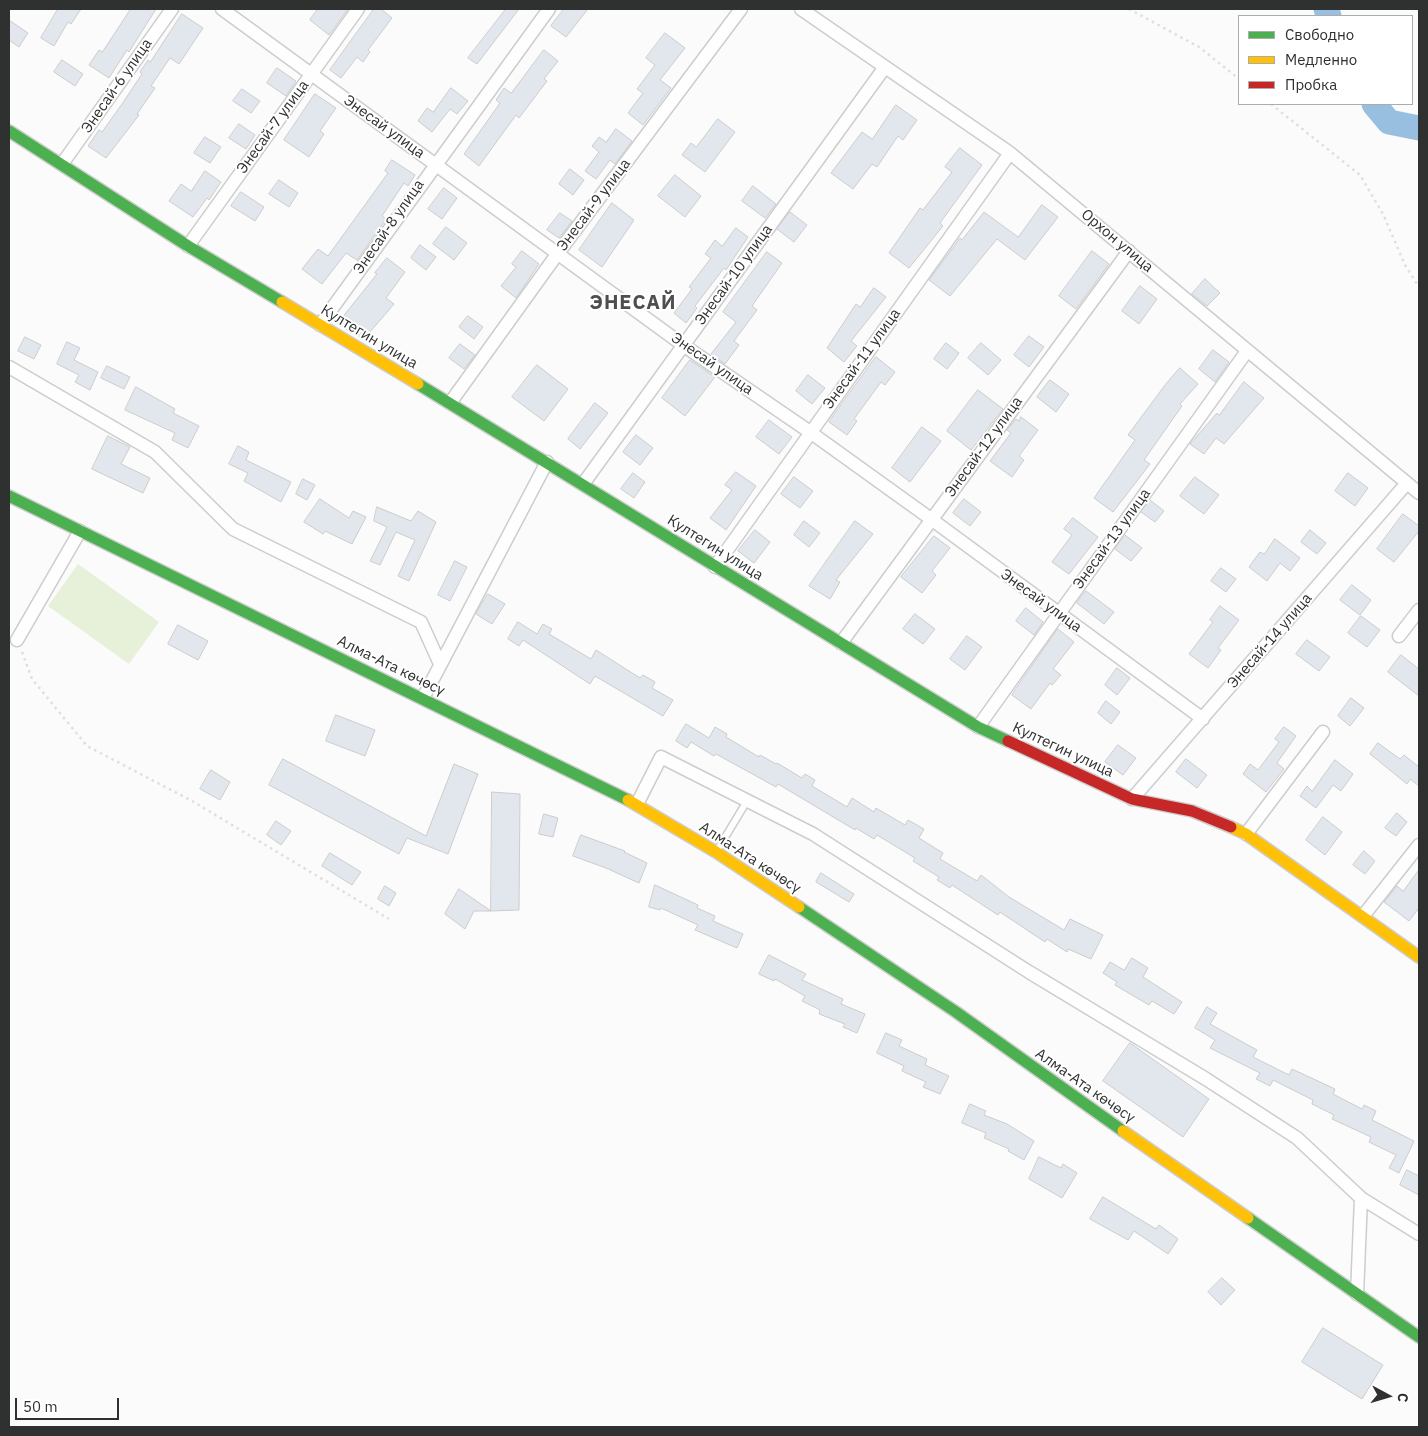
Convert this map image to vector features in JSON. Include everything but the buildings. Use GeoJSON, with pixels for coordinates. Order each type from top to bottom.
{"type":"FeatureCollection","features":[{"type":"Feature","properties":{"kind":"street","name":"Энесай-6 улица"},"geometry":{"type":"LineString","coordinates":[[62,164],[172,9]]}},
{"type":"Feature","properties":{"kind":"street","name":"Энесай улица"},"geometry":{"type":"LineString","coordinates":[[222,9],[683,345],[810,432],[931,519],[1203,719]]}},
{"type":"Feature","properties":{"kind":"street","name":"Энесай-7 улица"},"geometry":{"type":"LineString","coordinates":[[188,246],[358,9]]}},
{"type":"Feature","properties":{"kind":"street","name":"Энесай-8 улица"},"geometry":{"type":"LineString","coordinates":[[320,325],[548,9]]}},
{"type":"Feature","properties":{"kind":"street","name":"Энесай-9 улица"},"geometry":{"type":"LineString","coordinates":[[450,403],[558,253],[741,9]]}},
{"type":"Feature","properties":{"kind":"street","name":"Орхон улица"},"geometry":{"type":"LineString","coordinates":[[801,9],[1010,152],[1419,493]]}},
{"type":"Feature","properties":{"kind":"street","name":"Энесай-10 улица"},"geometry":{"type":"LineString","coordinates":[[583,484],[885,67]]}},
{"type":"Feature","properties":{"kind":"street","name":"Култегин улица"},"geometry":{"type":"LineString","coordinates":[[9,131],[188,246],[547,462],[978,727],[1132,799],[1192,811],[1246,834],[1419,957]]}},
{"type":"Feature","properties":{"kind":"street","name":"Энесай-11 улица"},"geometry":{"type":"LineString","coordinates":[[716,567],[1010,152]]}},
{"type":"Feature","properties":{"kind":"street","name":"Энесай-12 улица"},"geometry":{"type":"LineString","coordinates":[[841,643],[1129,251]]}},
{"type":"Feature","properties":{"kind":"street","name":"Энесай-13 улица"},"geometry":{"type":"LineString","coordinates":[[978,727],[1247,351]]}},
{"type":"Feature","properties":{"kind":"street"},"geometry":{"type":"LineString","coordinates":[[9,367],[155,452],[232,530],[421,622],[440,664]]}},
{"type":"Feature","properties":{"kind":"street"},"geometry":{"type":"LineString","coordinates":[[423,698],[547,462]]}},
{"type":"Feature","properties":{"kind":"street","name":"Энесай-14 улица"},"geometry":{"type":"LineString","coordinates":[[1132,799],[1407,483]]}},
{"type":"Feature","properties":{"kind":"street","name":"Алма-Ата көчөсү"},"geometry":{"type":"LineString","coordinates":[[9,496],[637,804],[716,852],[956,1012],[1081,1102],[1419,1337]]}},
{"type":"Feature","properties":{"kind":"street"},"geometry":{"type":"LineString","coordinates":[[17,640],[80,531]]}},
{"type":"Feature","properties":{"kind":"street"},"geometry":{"type":"LineString","coordinates":[[1399,636],[1419,610]]}},
{"type":"Feature","properties":{"kind":"street"},"geometry":{"type":"LineString","coordinates":[[1246,834],[1324,732]]}},
{"type":"Feature","properties":{"kind":"street"},"geometry":{"type":"LineString","coordinates":[[637,804],[661,757],[813,834],[1029,972],[1297,1138],[1362,1198],[1419,1234]]}},
{"type":"Feature","properties":{"kind":"street"},"geometry":{"type":"LineString","coordinates":[[1363,916],[1419,845]]}},
{"type":"Feature","properties":{"kind":"street"},"geometry":{"type":"LineString","coordinates":[[1357,1294],[1362,1198]]}},
{"type":"Feature","properties":{"kind":"lane"},"geometry":{"type":"LineString","coordinates":[[716,852],[747,801]]}},
{"type":"Feature","properties":{"kind":"path"},"geometry":{"type":"LineString","coordinates":[[1129,9],[1198,47],[1238,78]]}},
{"type":"Feature","properties":{"kind":"path"},"geometry":{"type":"LineString","coordinates":[[1272,105],[1360,175],[1383,214],[1405,265],[1419,287]]}},
{"type":"Feature","properties":{"kind":"path"},"geometry":{"type":"LineString","coordinates":[[17,640],[32,679],[87,746],[192,802],[389,919]]}},
{"type":"Feature","properties":{"kind":"green space"},"geometry":{"type":"Polygon","coordinates":[[[78,564],[159,622],[129,664],[48,606],[78,564]]]}},
{"type":"Feature","properties":{"kind":"waterway"},"geometry":{"type":"LineString","coordinates":[[1326,9],[1329,15]]}},
{"type":"Feature","properties":{"kind":"waterway"},"geometry":{"type":"LineString","coordinates":[[1375,105],[1389,122],[1419,128]]}},
{"type":"Feature","properties":{"kind":"traffic: fast"},"geometry":{"type":"LineString","coordinates":[[9,131],[188,246],[282,302]]}},
{"type":"Feature","properties":{"kind":"traffic: fast"},"geometry":{"type":"LineString","coordinates":[[418,384],[978,727],[1008,741]]}},
{"type":"Feature","properties":{"kind":"traffic: fast"},"geometry":{"type":"LineString","coordinates":[[9,496],[628,800]]}},
{"type":"Feature","properties":{"kind":"traffic: fast"},"geometry":{"type":"LineString","coordinates":[[799,907],[956,1012],[1123,1131]]}},
{"type":"Feature","properties":{"kind":"traffic: fast"},"geometry":{"type":"LineString","coordinates":[[1248,1218],[1419,1337]]}},
{"type":"Feature","properties":{"kind":"traffic: slow"},"geometry":{"type":"LineString","coordinates":[[282,302],[418,384]]}},
{"type":"Feature","properties":{"kind":"traffic: slow"},"geometry":{"type":"LineString","coordinates":[[628,800],[716,852],[799,907]]}},
{"type":"Feature","properties":{"kind":"traffic: slow"},"geometry":{"type":"LineString","coordinates":[[1231,827],[1246,834],[1419,957]]}},
{"type":"Feature","properties":{"kind":"traffic: slow"},"geometry":{"type":"LineString","coordinates":[[1123,1131],[1248,1218]]}},
{"type":"Feature","properties":{"kind":"traffic: jam"},"geometry":{"type":"LineString","coordinates":[[1008,741],[1132,799],[1192,811],[1231,827]]}},
{"type":"Feature","properties":{"kind":"district","name":"ЭНЕСАЙ"},"geometry":{"type":"Point","coordinates":[633,303]}}]}
